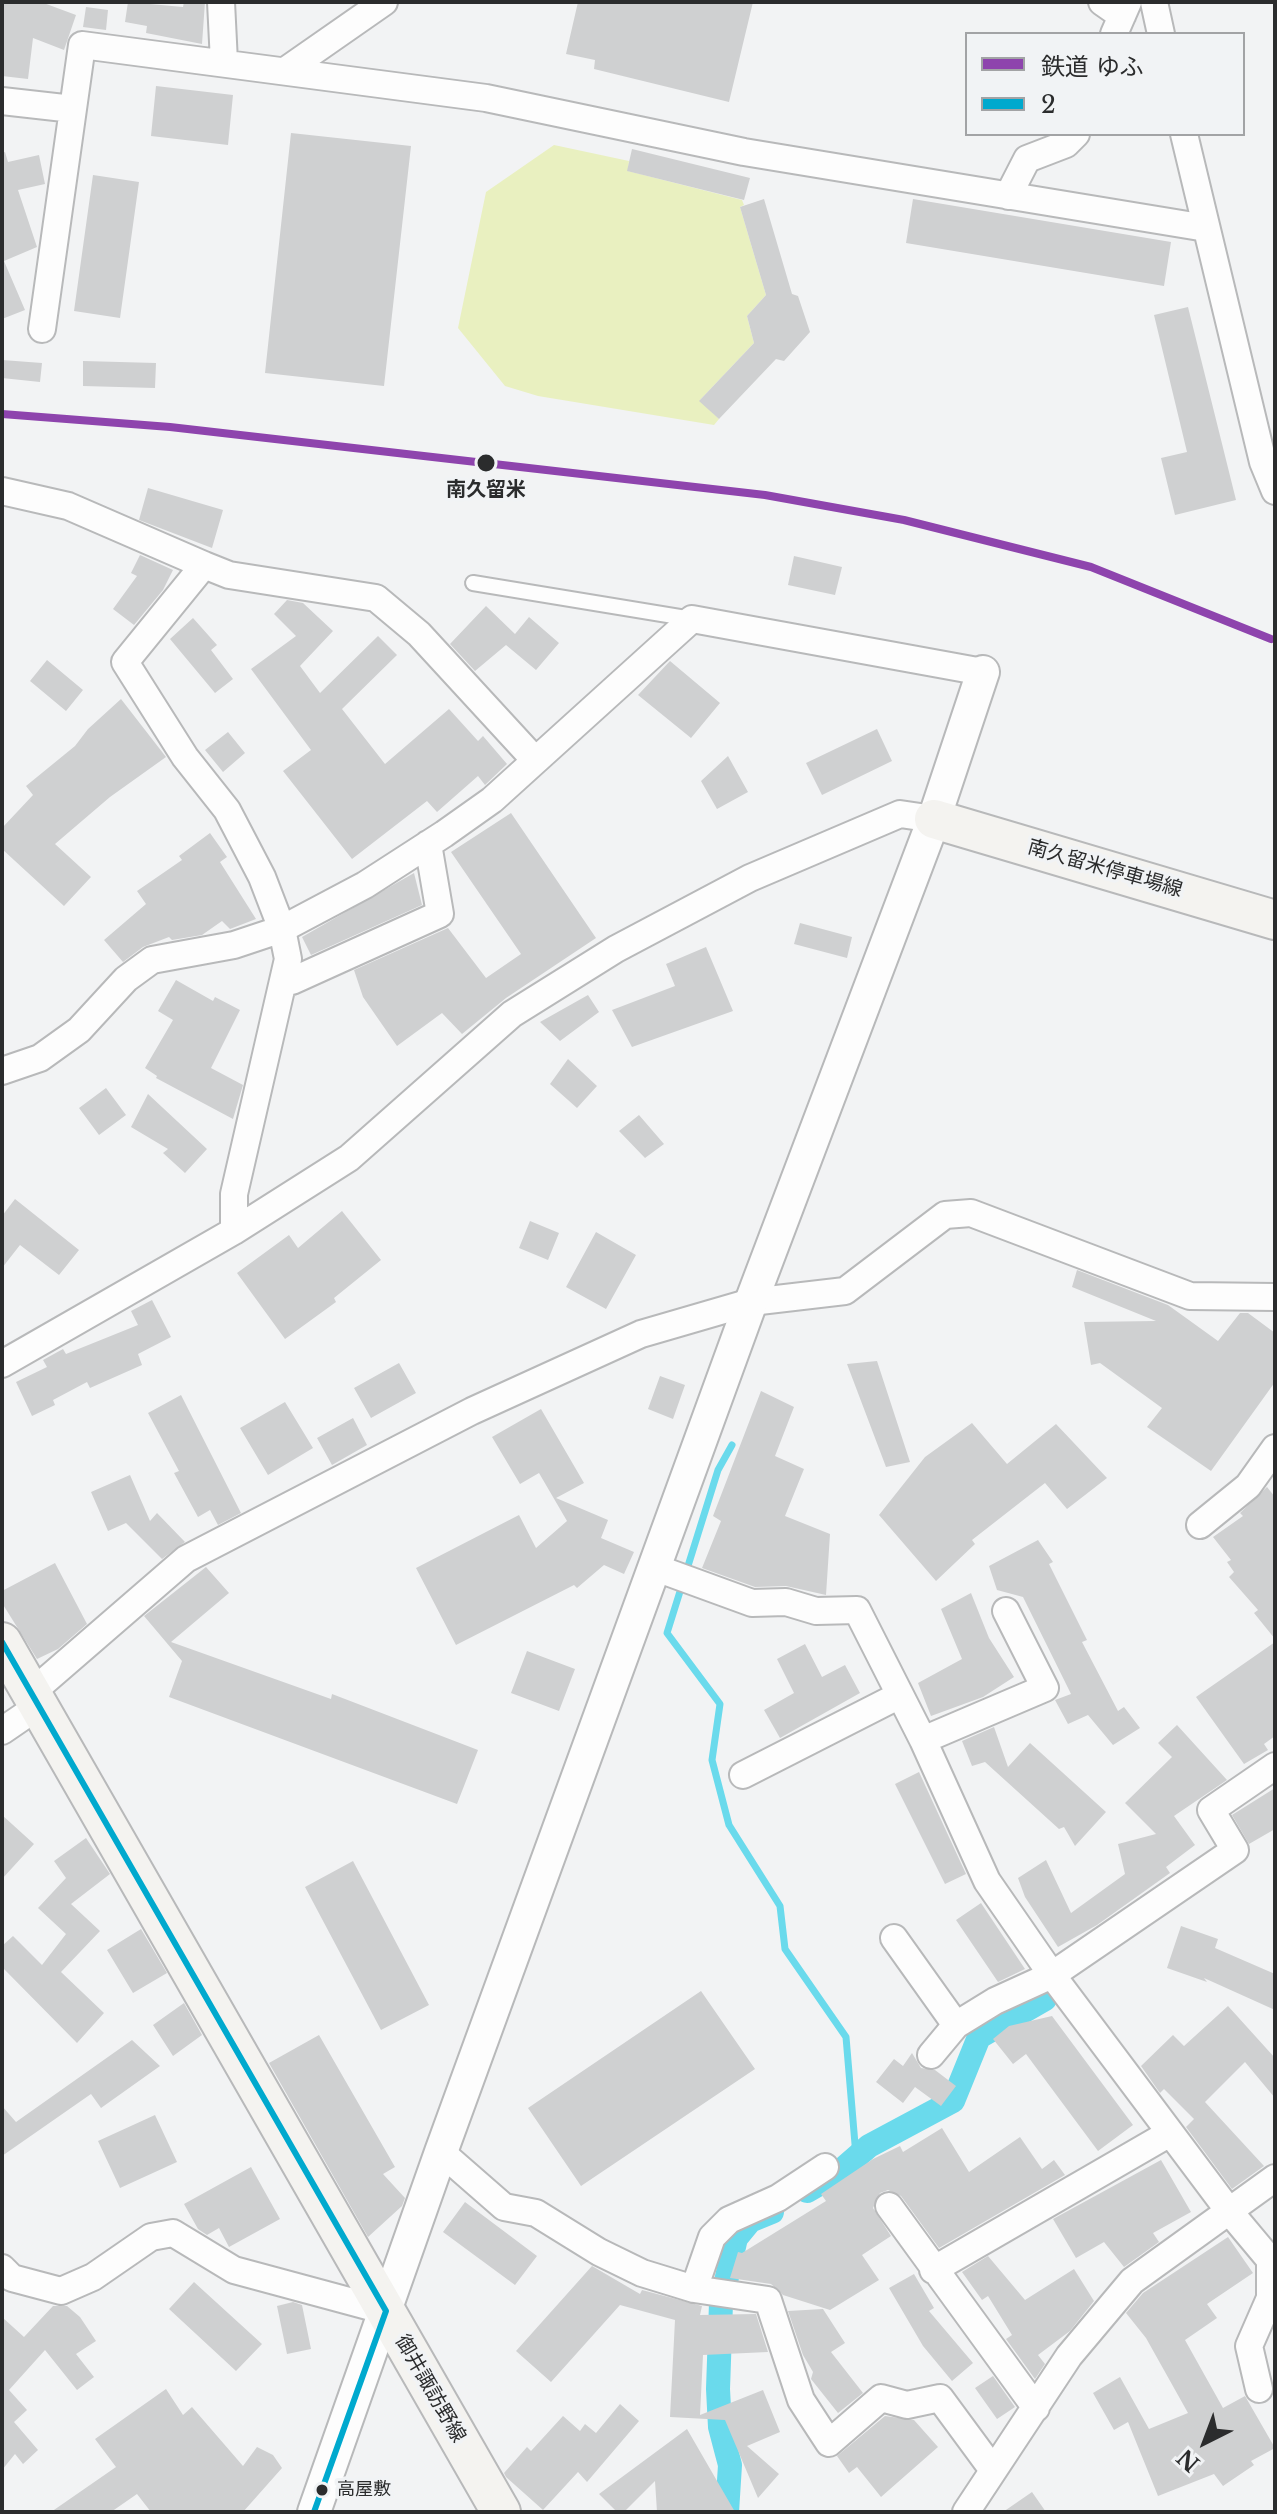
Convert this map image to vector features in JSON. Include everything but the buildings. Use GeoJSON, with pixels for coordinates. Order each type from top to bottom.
{"type":"FeatureCollection","features":[{"type":"Feature","properties":{"kind":"main road","name":"南久留米停車場線"},"geometry":{"type":"LineString","coordinates":[[934,819],[1275,920]]}},
{"type":"Feature","properties":{"kind":"main road","name":"御井諏訪野線"},"geometry":{"type":"LineString","coordinates":[[2,1642],[33,1701],[501,2512]]}},
{"type":"Feature","properties":{"kind":"street"},"geometry":{"type":"LineString","coordinates":[[221,2],[224,62]]}},
{"type":"Feature","properties":{"kind":"street"},"geometry":{"type":"LineString","coordinates":[[285,71],[384,2]]}},
{"type":"Feature","properties":{"kind":"street"},"geometry":{"type":"LineString","coordinates":[[1154,2],[1161,32]]}},
{"type":"Feature","properties":{"kind":"street"},"geometry":{"type":"LineString","coordinates":[[42,329],[82,45],[486,98],[744,152],[1206,228]]}},
{"type":"Feature","properties":{"kind":"street"},"geometry":{"type":"LineString","coordinates":[[2,101],[73,109]]}},
{"type":"Feature","properties":{"kind":"street"},"geometry":{"type":"LineString","coordinates":[[1008,196],[1027,159],[1066,144],[1074,136]]}},
{"type":"Feature","properties":{"kind":"street"},"geometry":{"type":"LineString","coordinates":[[1184,136],[1263,462],[1275,491]]}},
{"type":"Feature","properties":{"kind":"street"},"geometry":{"type":"LineString","coordinates":[[2,491],[68,506],[229,575],[376,598],[419,634],[534,759]]}},
{"type":"Feature","properties":{"kind":"street"},"geometry":{"type":"LineString","coordinates":[[204,565],[125,662],[185,757],[227,810],[262,877],[282,929],[288,959],[234,1194],[234,1231]]}},
{"type":"Feature","properties":{"kind":"street"},"geometry":{"type":"LineString","coordinates":[[2,1071],[40,1058],[79,1030],[126,979],[152,960],[234,945],[282,929],[365,885],[428,844],[492,800],[692,619],[983,672],[934,819],[751,1302],[441,2152],[314,2512]]}},
{"type":"Feature","properties":{"kind":"street"},"geometry":{"type":"LineString","coordinates":[[2,1364],[234,1231],[349,1158],[512,1014],[616,949],[750,878],[900,814],[934,819]]}},
{"type":"Feature","properties":{"kind":"street"},"geometry":{"type":"LineString","coordinates":[[283,981],[292,981],[440,914],[428,844]]}},
{"type":"Feature","properties":{"kind":"street"},"geometry":{"type":"LineString","coordinates":[[2,1731],[186,1559],[472,1411],[641,1334],[751,1302],[845,1291],[945,1215],[971,1213],[1190,1296],[1275,1297]]}},
{"type":"Feature","properties":{"kind":"street"},"geometry":{"type":"LineString","coordinates":[[1200,1525],[1272,1463]]}},
{"type":"Feature","properties":{"kind":"street"},"geometry":{"type":"LineString","coordinates":[[656,1568],[752,1603],[786,1602],[816,1611],[857,1610],[923,1740],[987,1881],[1052,1975],[1229,2211],[1270,2260],[1270,2298],[1249,2346],[1259,2389]]}},
{"type":"Feature","properties":{"kind":"street"},"geometry":{"type":"LineString","coordinates":[[923,1740],[1045,1688],[1006,1611]]}},
{"type":"Feature","properties":{"kind":"street"},"geometry":{"type":"LineString","coordinates":[[743,1775],[900,1695]]}},
{"type":"Feature","properties":{"kind":"street"},"geometry":{"type":"LineString","coordinates":[[931,2055],[956,2025],[995,2001],[1052,1975],[1235,1850],[1211,1810],[1275,1766]]}},
{"type":"Feature","properties":{"kind":"street"},"geometry":{"type":"LineString","coordinates":[[894,1938],[956,2025]]}},
{"type":"Feature","properties":{"kind":"street"},"geometry":{"type":"LineString","coordinates":[[933,2270],[1170,2133]]}},
{"type":"Feature","properties":{"kind":"street"},"geometry":{"type":"LineString","coordinates":[[441,2152],[504,2207],[536,2213],[599,2252],[642,2273],[694,2289],[768,2300],[801,2400],[829,2443],[881,2398],[907,2405],[940,2398],[993,2470]]}},
{"type":"Feature","properties":{"kind":"street"},"geometry":{"type":"LineString","coordinates":[[694,2289],[712,2237],[729,2220],[778,2198],[825,2167]]}},
{"type":"Feature","properties":{"kind":"street"},"geometry":{"type":"LineString","coordinates":[[966,2512],[1069,2356],[1132,2281],[1275,2178]]}},
{"type":"Feature","properties":{"kind":"street"},"geometry":{"type":"LineString","coordinates":[[889,2206],[1036,2408]]}},
{"type":"Feature","properties":{"kind":"street"},"geometry":{"type":"LineString","coordinates":[[2,2268],[12,2278],[36,2287],[61,2291],[93,2277],[151,2237],[173,2233],[234,2270],[386,2311]]}},
{"type":"Feature","properties":{"kind":"lane"},"geometry":{"type":"LineString","coordinates":[[473,583],[692,619]]}},
{"type":"Feature","properties":{"kind":"green space"},"geometry":{"type":"Polygon","coordinates":[[[554,145],[629,161],[628,171],[742,200],[744,205],[740,207],[766,295],[747,316],[754,343],[700,400],[719,419],[714,425],[538,396],[505,386],[458,328],[486,192],[554,145]]]}},
{"type":"Feature","properties":{"kind":"waterway"},"geometry":{"type":"LineString","coordinates":[[732,1445],[718,1470],[667,1633],[720,1704],[712,1760],[729,1825],[780,1906],[785,1949],[846,2037],[856,2156]]}},
{"type":"Feature","properties":{"kind":"waterway"},"geometry":{"type":"LineString","coordinates":[[807,2191],[838,2173],[869,2146],[953,2101],[979,2037],[1045,1999]]}},
{"type":"Feature","properties":{"kind":"waterway"},"geometry":{"type":"LineString","coordinates":[[727,2512],[730,2465],[720,2427],[718,2389],[721,2303],[736,2238],[750,2221],[772,2212]]}},
{"type":"Feature","properties":{"kind":"rail line","name":"ゆふ"},"geometry":{"type":"LineString","coordinates":[[2,414],[170,427],[765,495],[904,520],[1091,567],[1271,639]]}},
{"type":"Feature","properties":{"kind":"transit line","name":"2"},"geometry":{"type":"LineString","coordinates":[[2,1642],[386,2311],[314,2512]]}},
{"type":"Feature","properties":{"kind":"place","name":"南久留米"},"geometry":{"type":"Point","coordinates":[486,463]}},
{"type":"Feature","properties":{"kind":"place","name":"高屋敷"},"geometry":{"type":"Point","coordinates":[322,2490]}}]}
